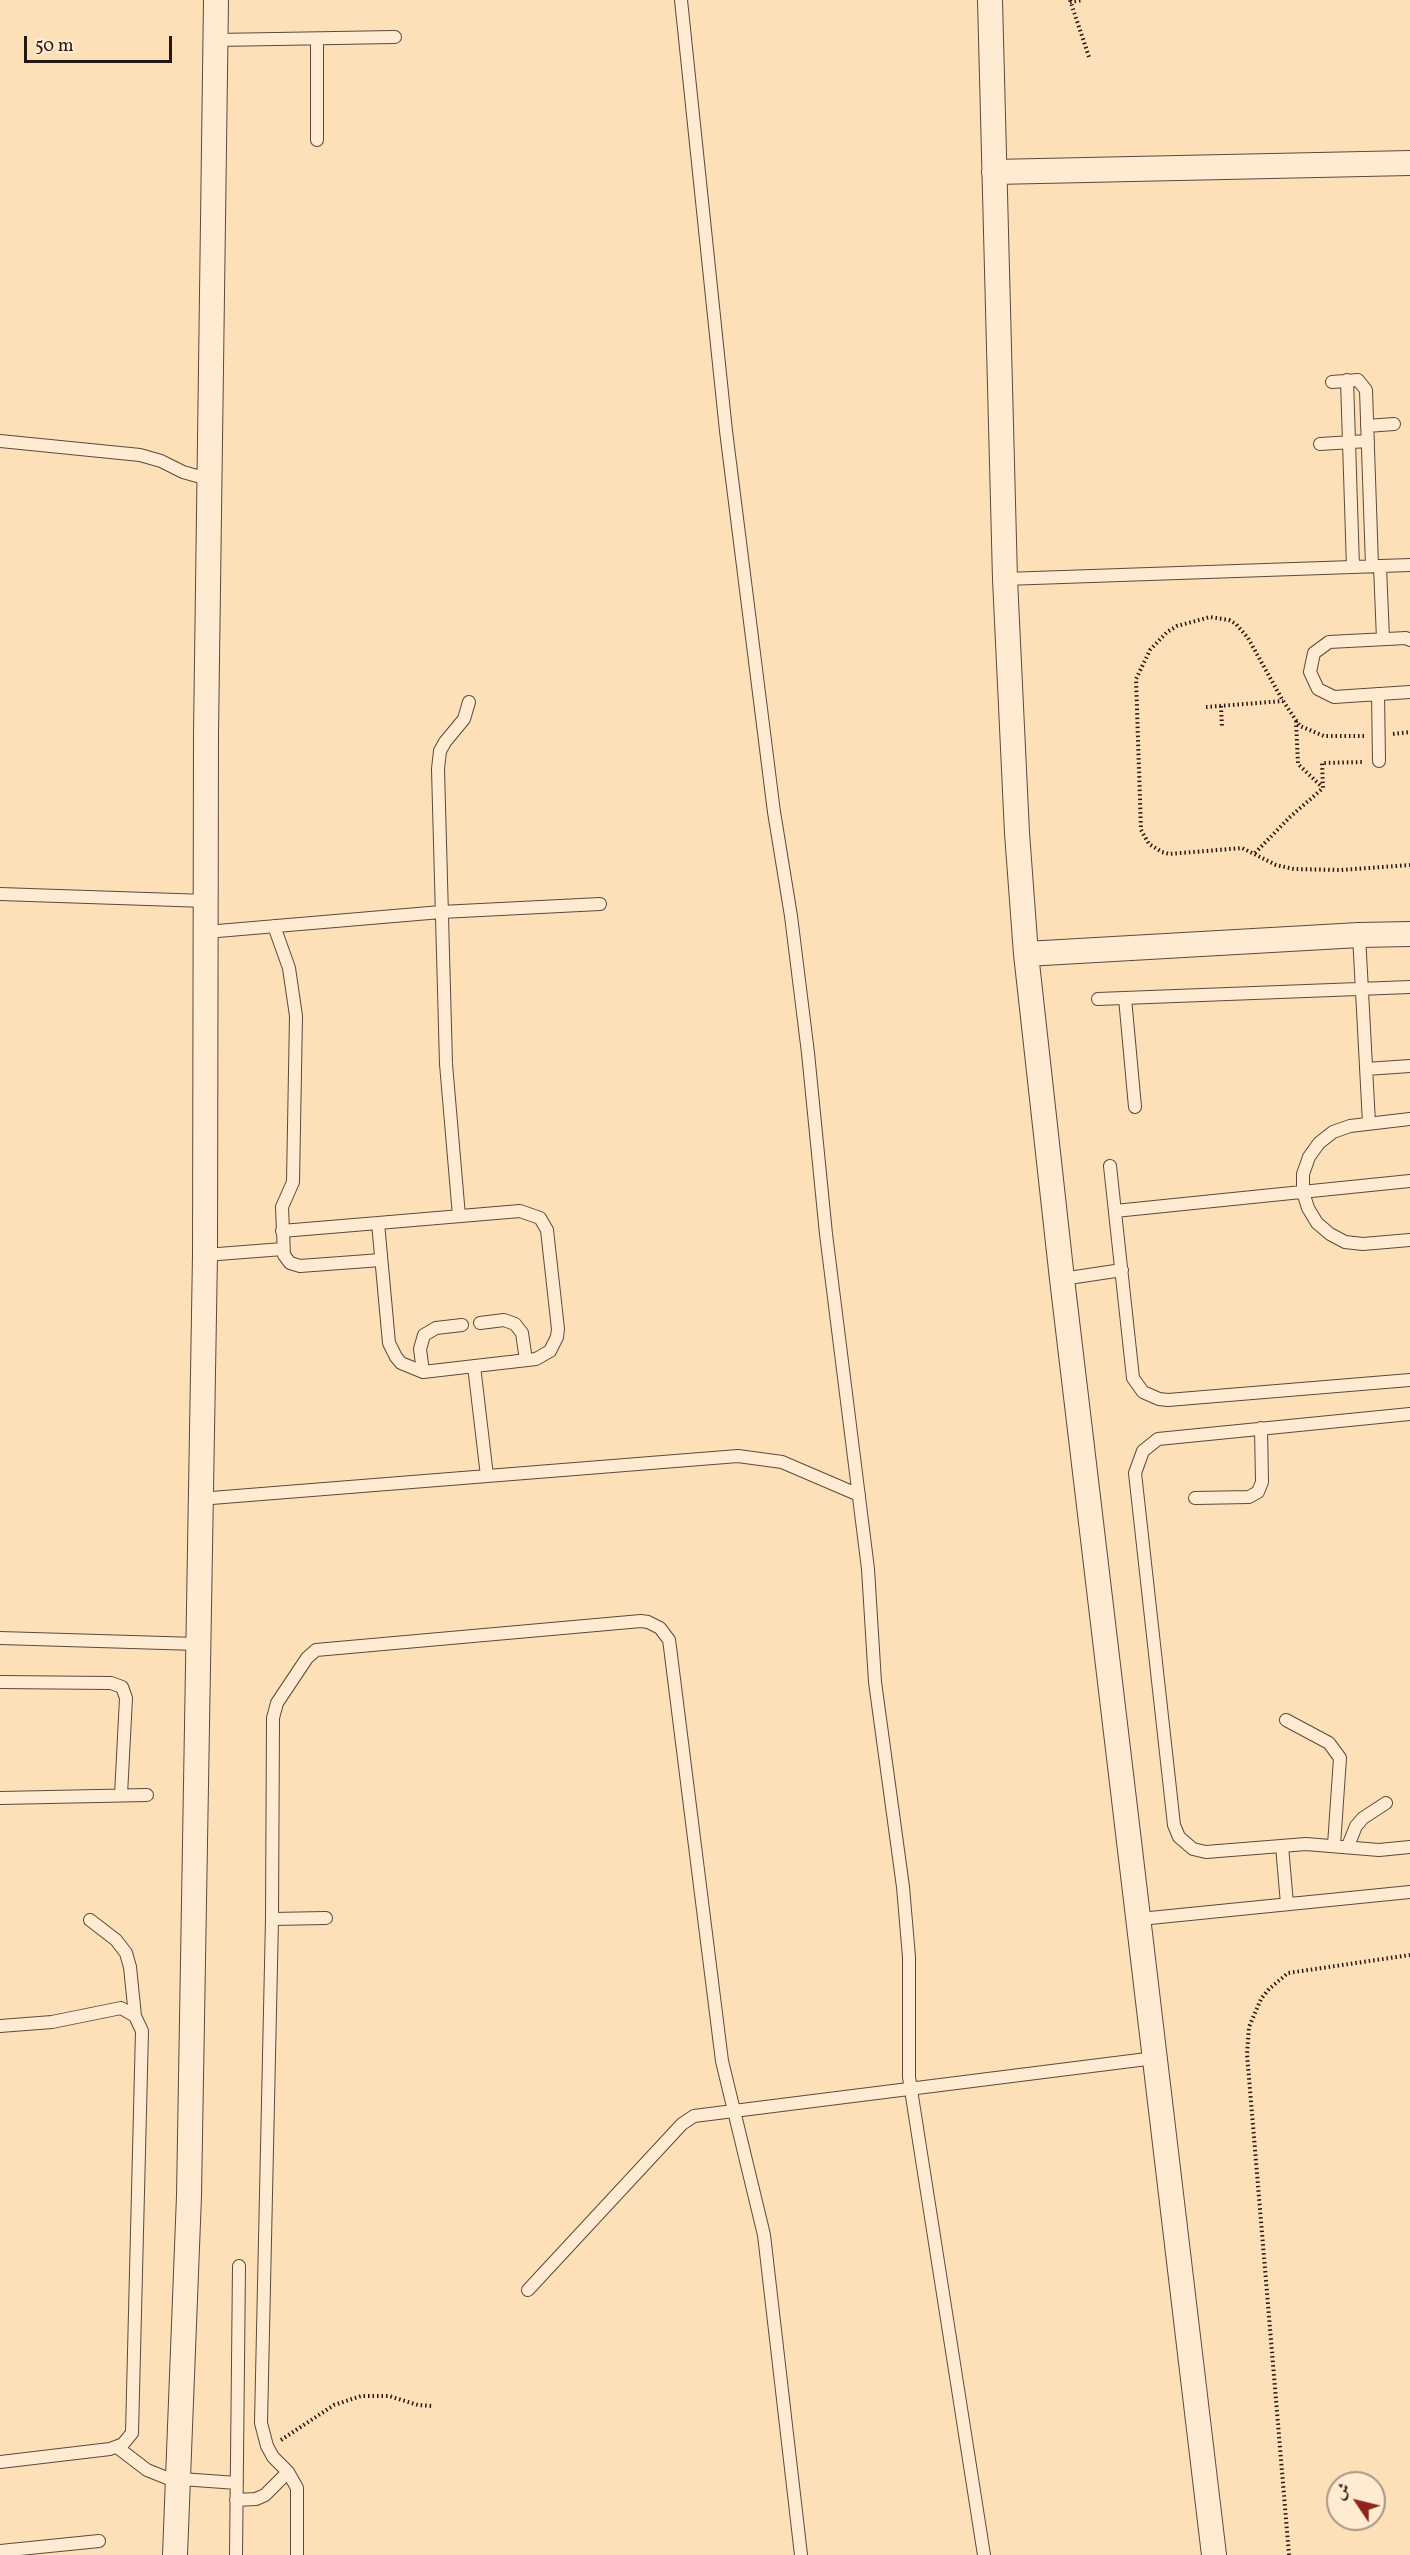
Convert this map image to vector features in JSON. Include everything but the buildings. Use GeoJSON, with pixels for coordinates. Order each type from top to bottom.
{"type":"FeatureCollection","features":[{"type":"Feature","properties":{"kind":"street"},"geometry":{"type":"LineString","coordinates":[[175,2555],[189,2196],[199,1499],[205,1255],[206,901],[216,0]]}},
{"type":"Feature","properties":{"kind":"street"},"geometry":{"type":"LineString","coordinates":[[990,0],[1005,579],[1017,833],[1026,954],[1062,1279],[1214,2555]]}},
{"type":"Feature","properties":{"kind":"street"},"geometry":{"type":"LineString","coordinates":[[994,172],[1410,163]]}},
{"type":"Feature","properties":{"kind":"street"},"geometry":{"type":"LineString","coordinates":[[1026,954],[1410,934]]}},
{"type":"Feature","properties":{"kind":"lane"},"geometry":{"type":"LineString","coordinates":[[681,0],[723,408],[774,812],[800,984],[826,1234],[868,1569],[875,1682],[894,1806],[907,1922],[910,1995],[908,2052],[911,2089],[984,2555]]}},
{"type":"Feature","properties":{"kind":"lane"},"geometry":{"type":"LineString","coordinates":[[216,40],[395,37]]}},
{"type":"Feature","properties":{"kind":"lane"},"geometry":{"type":"LineString","coordinates":[[316,39],[316,140]]}},
{"type":"Feature","properties":{"kind":"lane"},"geometry":{"type":"LineString","coordinates":[[1347,380],[1353,567]]}},
{"type":"Feature","properties":{"kind":"lane"},"geometry":{"type":"LineString","coordinates":[[1332,382],[1358,380],[1364,386],[1383,639]]}},
{"type":"Feature","properties":{"kind":"lane"},"geometry":{"type":"LineString","coordinates":[[1367,426],[1394,424]]}},
{"type":"Feature","properties":{"kind":"lane"},"geometry":{"type":"LineString","coordinates":[[0,441],[140,456],[161,461],[183,472],[211,480]]}},
{"type":"Feature","properties":{"kind":"lane"},"geometry":{"type":"LineString","coordinates":[[1320,444],[1368,441]]}},
{"type":"Feature","properties":{"kind":"lane"},"geometry":{"type":"LineString","coordinates":[[1005,579],[1410,565]]}},
{"type":"Feature","properties":{"kind":"lane"},"geometry":{"type":"LineString","coordinates":[[1410,639],[1329,642],[1314,653],[1310,672],[1318,688],[1334,697],[1410,692]]}},
{"type":"Feature","properties":{"kind":"lane"},"geometry":{"type":"LineString","coordinates":[[1378,694],[1379,761]]}},
{"type":"Feature","properties":{"kind":"lane"},"geometry":{"type":"LineString","coordinates":[[459,1216],[446,1064],[438,760],[445,742],[464,719],[469,702]]}},
{"type":"Feature","properties":{"kind":"lane"},"geometry":{"type":"LineString","coordinates":[[0,894],[206,901]]}},
{"type":"Feature","properties":{"kind":"lane"},"geometry":{"type":"LineString","coordinates":[[206,932],[441,912],[600,904]]}},
{"type":"Feature","properties":{"kind":"lane"},"geometry":{"type":"LineString","coordinates":[[274,926],[292,984],[296,1016],[293,1182],[283,1203],[283,1249],[290,1263],[300,1266],[381,1260]]}},
{"type":"Feature","properties":{"kind":"lane"},"geometry":{"type":"LineString","coordinates":[[1359,935],[1369,1123]]}},
{"type":"Feature","properties":{"kind":"lane"},"geometry":{"type":"LineString","coordinates":[[1098,999],[1410,987]]}},
{"type":"Feature","properties":{"kind":"lane"},"geometry":{"type":"LineString","coordinates":[[1125,998],[1135,1107]]}},
{"type":"Feature","properties":{"kind":"lane"},"geometry":{"type":"LineString","coordinates":[[1366,1069],[1410,1066]]}},
{"type":"Feature","properties":{"kind":"lane"},"geometry":{"type":"LineString","coordinates":[[1410,1119],[1369,1123],[1333,1132],[1320,1143],[1306,1166],[1303,1192],[1308,1208],[1317,1223],[1330,1234],[1345,1242],[1363,1244],[1410,1240]]}},
{"type":"Feature","properties":{"kind":"lane"},"geometry":{"type":"LineString","coordinates":[[1110,1166],[1133,1378],[1143,1392],[1150,1397],[1168,1400],[1410,1380]]}},
{"type":"Feature","properties":{"kind":"lane"},"geometry":{"type":"LineString","coordinates":[[1115,1211],[1410,1181]]}},
{"type":"Feature","properties":{"kind":"lane"},"geometry":{"type":"LineString","coordinates":[[282,1231],[459,1216],[527,1212],[540,1218],[547,1230],[557,1337],[549,1351],[543,1356],[526,1360],[423,1372],[408,1367],[392,1350],[378,1223]]}},
{"type":"Feature","properties":{"kind":"lane"},"geometry":{"type":"LineString","coordinates":[[205,1255],[283,1249]]}},
{"type":"Feature","properties":{"kind":"lane"},"geometry":{"type":"LineString","coordinates":[[1062,1279],[1122,1270]]}},
{"type":"Feature","properties":{"kind":"lane"},"geometry":{"type":"LineString","coordinates":[[480,1323],[504,1320],[515,1324],[522,1333],[526,1360]]}},
{"type":"Feature","properties":{"kind":"lane"},"geometry":{"type":"LineString","coordinates":[[423,1372],[420,1349],[424,1335],[436,1328],[462,1325]]}},
{"type":"Feature","properties":{"kind":"lane"},"geometry":{"type":"LineString","coordinates":[[474,1366],[487,1476]]}},
{"type":"Feature","properties":{"kind":"lane"},"geometry":{"type":"LineString","coordinates":[[1410,1414],[1158,1438],[1143,1451],[1135,1473],[1176,1831],[1188,1846],[1200,1851],[1334,1845],[1379,1850],[1410,1847]]}},
{"type":"Feature","properties":{"kind":"lane"},"geometry":{"type":"LineString","coordinates":[[1194,1498],[1249,1497],[1258,1492],[1262,1482],[1261,1428]]}},
{"type":"Feature","properties":{"kind":"lane"},"geometry":{"type":"LineString","coordinates":[[199,1499],[738,1456],[760,1457],[791,1465],[859,1494]]}},
{"type":"Feature","properties":{"kind":"lane"},"geometry":{"type":"LineString","coordinates":[[297,2555],[298,2498],[293,2480],[273,2457],[267,2446],[261,2422],[272,1919],[273,1718],[280,1696],[311,1653],[322,1649],[648,1622],[665,1634],[670,1647],[722,2061],[764,2235],[801,2555]]}},
{"type":"Feature","properties":{"kind":"lane"},"geometry":{"type":"LineString","coordinates":[[0,1638],[197,1644]]}},
{"type":"Feature","properties":{"kind":"lane"},"geometry":{"type":"LineString","coordinates":[[0,1682],[111,1683],[122,1687],[126,1698],[121,1796]]}},
{"type":"Feature","properties":{"kind":"lane"},"geometry":{"type":"LineString","coordinates":[[1286,1720],[1329,1743],[1340,1758],[1334,1845]]}},
{"type":"Feature","properties":{"kind":"lane"},"geometry":{"type":"LineString","coordinates":[[0,1798],[147,1795]]}},
{"type":"Feature","properties":{"kind":"lane"},"geometry":{"type":"LineString","coordinates":[[1348,1846],[1356,1826],[1363,1818],[1386,1803]]}},
{"type":"Feature","properties":{"kind":"lane"},"geometry":{"type":"LineString","coordinates":[[1282,1846],[1287,1904]]}},
{"type":"Feature","properties":{"kind":"lane"},"geometry":{"type":"LineString","coordinates":[[1140,1920],[1410,1892]]}},
{"type":"Feature","properties":{"kind":"lane"},"geometry":{"type":"LineString","coordinates":[[272,1919],[326,1918]]}},
{"type":"Feature","properties":{"kind":"lane"},"geometry":{"type":"LineString","coordinates":[[0,2462],[117,2447],[129,2439],[134,2425],[142,2031],[135,2016],[130,1967],[126,1953],[110,1934],[90,1920]]}},
{"type":"Feature","properties":{"kind":"lane"},"geometry":{"type":"LineString","coordinates":[[0,2026],[52,2022],[112,2008],[129,2011],[135,2016]]}},
{"type":"Feature","properties":{"kind":"lane"},"geometry":{"type":"LineString","coordinates":[[528,2290],[682,2124],[701,2114],[1155,2058]]}},
{"type":"Feature","properties":{"kind":"lane"},"geometry":{"type":"LineString","coordinates":[[236,2555],[239,2266]]}},
{"type":"Feature","properties":{"kind":"lane"},"geometry":{"type":"LineString","coordinates":[[117,2447],[147,2470],[178,2480],[237,2483]]}},
{"type":"Feature","properties":{"kind":"lane"},"geometry":{"type":"LineString","coordinates":[[236,2500],[265,2496],[288,2472]]}},
{"type":"Feature","properties":{"kind":"lane"},"geometry":{"type":"LineString","coordinates":[[0,2551],[99,2541]]}},
{"type":"Feature","properties":{"kind":"path"},"geometry":{"type":"LineString","coordinates":[[1083,0],[1070,1],[1089,57]]}},
{"type":"Feature","properties":{"kind":"path"},"geometry":{"type":"LineString","coordinates":[[1410,732],[1324,736],[1306,730],[1296,721],[1283,701],[1243,630],[1219,617],[1201,618],[1167,632],[1150,650],[1136,679],[1139,819],[1144,837],[1155,849],[1169,854],[1235,848],[1254,853],[1276,865],[1294,869],[1341,870],[1410,865]]}},
{"type":"Feature","properties":{"kind":"path"},"geometry":{"type":"LineString","coordinates":[[1206,707],[1283,701]]}},
{"type":"Feature","properties":{"kind":"path"},"geometry":{"type":"LineString","coordinates":[[1221,706],[1222,728]]}},
{"type":"Feature","properties":{"kind":"path"},"geometry":{"type":"LineString","coordinates":[[1296,721],[1298,764],[1323,788]]}},
{"type":"Feature","properties":{"kind":"path"},"geometry":{"type":"LineString","coordinates":[[1323,788],[1322,763],[1379,761]]}},
{"type":"Feature","properties":{"kind":"path"},"geometry":{"type":"LineString","coordinates":[[1254,853],[1323,788]]}},
{"type":"Feature","properties":{"kind":"path"},"geometry":{"type":"LineString","coordinates":[[1289,2555],[1247,2054],[1249,2027],[1261,1999],[1288,1973],[1410,1955]]}},
{"type":"Feature","properties":{"kind":"path"},"geometry":{"type":"LineString","coordinates":[[267,2446],[296,2432],[334,2405],[361,2396],[389,2396],[418,2405],[432,2406]]}}]}
